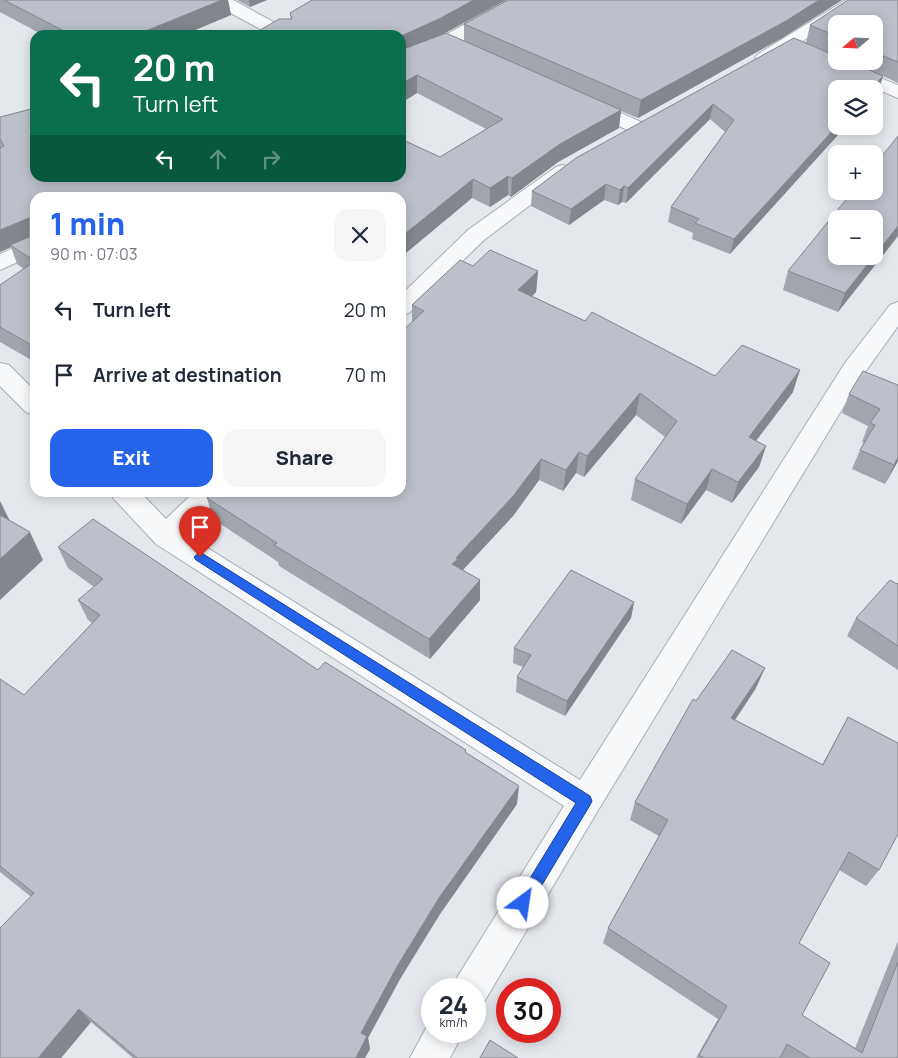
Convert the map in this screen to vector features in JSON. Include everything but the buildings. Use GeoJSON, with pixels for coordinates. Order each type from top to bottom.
{"type":"FeatureCollection","features":[{"type":"Feature","properties":{"kind":"street"},"geometry":{"type":"LineString","coordinates":[[220,0],[275,30]]}},
{"type":"Feature","properties":{"kind":"street"},"geometry":{"type":"LineString","coordinates":[[428,50],[521,0]]}},
{"type":"Feature","properties":{"kind":"street"},"geometry":{"type":"LineString","coordinates":[[748,67],[789,44],[858,0]]}},
{"type":"Feature","properties":{"kind":"street"},"geometry":{"type":"LineString","coordinates":[[446,42],[490,61]]}},
{"type":"Feature","properties":{"kind":"street"},"geometry":{"type":"LineString","coordinates":[[789,44],[808,52]]}},
{"type":"Feature","properties":{"kind":"street"},"geometry":{"type":"LineString","coordinates":[[848,70],[898,92]]}},
{"type":"Feature","properties":{"kind":"street"},"geometry":{"type":"LineString","coordinates":[[569,96],[648,123],[615,141]]}},
{"type":"Feature","properties":{"kind":"street"},"geometry":{"type":"LineString","coordinates":[[406,303],[476,235],[566,168],[582,159]]}},
{"type":"Feature","properties":{"kind":"street"},"geometry":{"type":"LineString","coordinates":[[0,263],[30,248]]}},
{"type":"Feature","properties":{"kind":"street"},"geometry":{"type":"LineString","coordinates":[[478,978],[585,801],[854,369],[898,310]]}},
{"type":"Feature","properties":{"kind":"street"},"geometry":{"type":"LineString","coordinates":[[0,371],[30,401]]}},
{"type":"Feature","properties":{"kind":"street"},"geometry":{"type":"LineString","coordinates":[[128,497],[166,536],[585,801]]}},
{"type":"Feature","properties":{"kind":"street"},"geometry":{"type":"LineString","coordinates":[[166,536],[206,497]]}},
{"type":"Feature","properties":{"kind":"street"},"geometry":{"type":"LineString","coordinates":[[429,1058],[438,1043]]}},
{"type":"Feature","properties":{"kind":"route"},"geometry":{"type":"LineString","coordinates":[[200,557],[585,801],[523,903]]}}]}
